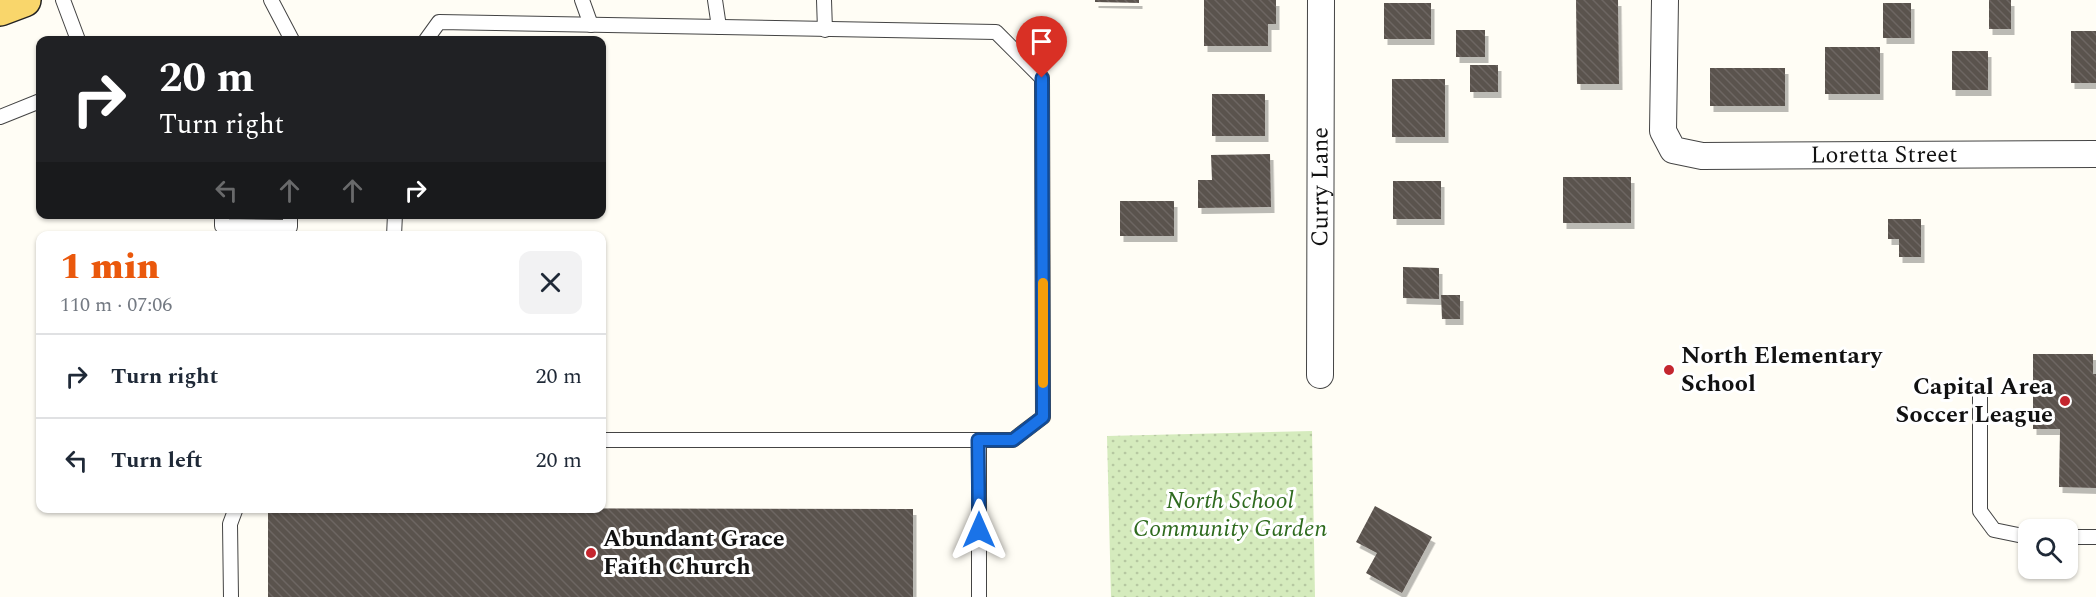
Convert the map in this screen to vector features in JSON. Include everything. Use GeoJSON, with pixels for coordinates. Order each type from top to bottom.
{"type":"FeatureCollection","features":[{"type":"Feature","properties":{"kind":"main road"},"geometry":{"type":"LineString","coordinates":[[0,9],[24,0]]}},
{"type":"Feature","properties":{"kind":"street","name":"Curry Lane"},"geometry":{"type":"LineString","coordinates":[[1320,375],[1321,0]]}},
{"type":"Feature","properties":{"kind":"street","name":"Loretta Street"},"geometry":{"type":"LineString","coordinates":[[1665,0],[1663,130],[1673,150],[1702,156],[2096,154]]}},
{"type":"Feature","properties":{"kind":"lane"},"geometry":{"type":"LineString","coordinates":[[63,0],[76,36]]}},
{"type":"Feature","properties":{"kind":"lane"},"geometry":{"type":"LineString","coordinates":[[271,0],[288,36]]}},
{"type":"Feature","properties":{"kind":"lane"},"geometry":{"type":"LineString","coordinates":[[582,0],[591,25]]}},
{"type":"Feature","properties":{"kind":"lane"},"geometry":{"type":"LineString","coordinates":[[715,0],[719,27]]}},
{"type":"Feature","properties":{"kind":"lane"},"geometry":{"type":"LineString","coordinates":[[824,0],[825,30]]}},
{"type":"Feature","properties":{"kind":"lane"},"geometry":{"type":"LineString","coordinates":[[429,36],[439,22],[996,32],[1042,78],[1043,417],[1013,440],[606,440]]}},
{"type":"Feature","properties":{"kind":"lane"},"geometry":{"type":"LineString","coordinates":[[0,117],[36,103]]}},
{"type":"Feature","properties":{"kind":"lane"},"geometry":{"type":"LineString","coordinates":[[222,219],[222,226],[290,227],[290,219]]}},
{"type":"Feature","properties":{"kind":"lane"},"geometry":{"type":"LineString","coordinates":[[1980,390],[1980,511],[1994,530],[2018,535]]}},
{"type":"Feature","properties":{"kind":"lane"},"geometry":{"type":"LineString","coordinates":[[978,440],[979,597]]}},
{"type":"Feature","properties":{"kind":"lane"},"geometry":{"type":"LineString","coordinates":[[231,597],[230,524],[234,513]]}},
{"type":"Feature","properties":{"kind":"lane"},"geometry":{"type":"LineString","coordinates":[[2078,537],[2096,537]]}},
{"type":"Feature","properties":{"kind":"green space","name":"North School Community Garden"},"geometry":{"type":"Polygon","coordinates":[[[1312,431],[1315,597],[1111,597],[1107,436],[1312,431]]]}},
{"type":"Feature","properties":{"kind":"building"},"geometry":{"type":"Polygon","coordinates":[[[1095,0],[1139,0],[1139,3],[1095,2],[1095,0]]]}},
{"type":"Feature","properties":{"kind":"building"},"geometry":{"type":"Polygon","coordinates":[[[1204,0],[1276,0],[1276,24],[1268,24],[1268,46],[1204,46],[1204,0]]]}},
{"type":"Feature","properties":{"kind":"building"},"geometry":{"type":"Polygon","coordinates":[[[1576,0],[1618,0],[1619,84],[1577,84],[1576,0]]]}},
{"type":"Feature","properties":{"kind":"building"},"geometry":{"type":"Polygon","coordinates":[[[1989,0],[2011,0],[2011,29],[1989,29],[1989,0]]]}},
{"type":"Feature","properties":{"kind":"building"},"geometry":{"type":"Polygon","coordinates":[[[1384,3],[1431,3],[1431,39],[1384,39],[1384,3]]]}},
{"type":"Feature","properties":{"kind":"building"},"geometry":{"type":"Polygon","coordinates":[[[1883,3],[1911,3],[1911,38],[1883,38],[1883,3]]]}},
{"type":"Feature","properties":{"kind":"building"},"geometry":{"type":"Polygon","coordinates":[[[1456,30],[1485,30],[1485,57],[1456,57],[1456,30]]]}},
{"type":"Feature","properties":{"kind":"building"},"geometry":{"type":"Polygon","coordinates":[[[2071,31],[2096,31],[2096,83],[2071,83],[2071,31]]]}},
{"type":"Feature","properties":{"kind":"building"},"geometry":{"type":"Polygon","coordinates":[[[1825,47],[1880,47],[1880,94],[1825,94],[1825,47]]]}},
{"type":"Feature","properties":{"kind":"building"},"geometry":{"type":"Polygon","coordinates":[[[1952,51],[1988,51],[1988,90],[1952,90],[1952,51]]]}},
{"type":"Feature","properties":{"kind":"building"},"geometry":{"type":"Polygon","coordinates":[[[1470,65],[1498,65],[1498,92],[1470,92],[1470,65]]]}},
{"type":"Feature","properties":{"kind":"building"},"geometry":{"type":"Polygon","coordinates":[[[1710,68],[1785,68],[1785,106],[1710,106],[1710,68]]]}},
{"type":"Feature","properties":{"kind":"building"},"geometry":{"type":"Polygon","coordinates":[[[1392,79],[1445,79],[1445,137],[1392,137],[1392,79]]]}},
{"type":"Feature","properties":{"kind":"building"},"geometry":{"type":"Polygon","coordinates":[[[1212,94],[1265,94],[1265,136],[1212,136],[1212,94]]]}},
{"type":"Feature","properties":{"kind":"building"},"geometry":{"type":"Polygon","coordinates":[[[1270,154],[1271,207],[1198,208],[1198,180],[1212,180],[1211,155],[1270,154]]]}},
{"type":"Feature","properties":{"kind":"building"},"geometry":{"type":"Polygon","coordinates":[[[1563,177],[1631,177],[1631,223],[1563,223],[1563,177]]]}},
{"type":"Feature","properties":{"kind":"building"},"geometry":{"type":"Polygon","coordinates":[[[1393,181],[1441,181],[1441,219],[1393,219],[1393,181]]]}},
{"type":"Feature","properties":{"kind":"building"},"geometry":{"type":"Polygon","coordinates":[[[1120,201],[1174,201],[1174,236],[1120,236],[1120,201]]]}},
{"type":"Feature","properties":{"kind":"building"},"geometry":{"type":"Polygon","coordinates":[[[1888,219],[1921,219],[1921,257],[1899,257],[1899,239],[1888,239],[1888,219]]]}},
{"type":"Feature","properties":{"kind":"building"},"geometry":{"type":"Polygon","coordinates":[[[1403,267],[1439,268],[1439,299],[1403,298],[1403,267]]]}},
{"type":"Feature","properties":{"kind":"building"},"geometry":{"type":"Polygon","coordinates":[[[1441,295],[1460,295],[1460,319],[1442,319],[1441,295]]]}},
{"type":"Feature","properties":{"kind":"building","name":"Capital Area Soccer League"},"geometry":{"type":"Polygon","coordinates":[[[2033,354],[2093,354],[2093,374],[2096,374],[2096,488],[2059,487],[2060,429],[2033,429],[2033,354]]]}},
{"type":"Feature","properties":{"kind":"building"},"geometry":{"type":"Polygon","coordinates":[[[1375,506],[1432,537],[1402,593],[1366,573],[1377,553],[1356,542],[1375,506]]]}},
{"type":"Feature","properties":{"kind":"building","name":"Abundant Grace Faith Church"},"geometry":{"type":"Polygon","coordinates":[[[606,509],[913,509],[913,597],[268,597],[268,513],[606,513],[606,509]]]}},
{"type":"Feature","properties":{"kind":"slow traffic"},"geometry":{"type":"LineString","coordinates":[[1043,283],[1043,383]]}},
{"type":"Feature","properties":{"kind":"place","name":"North Elementary School"},"geometry":{"type":"Point","coordinates":[1669,370]}},
{"type":"Feature","properties":{"kind":"place","name":"Capital Area Soccer League"},"geometry":{"type":"Point","coordinates":[2065,401]}},
{"type":"Feature","properties":{"kind":"place","name":"Abundant Grace Faith Church"},"geometry":{"type":"Point","coordinates":[591,553]}},
{"type":"Feature","properties":{"kind":"route"},"geometry":{"type":"LineString","coordinates":[[979,530],[978,440],[1013,440],[1043,417],[1042,78]]}}]}
